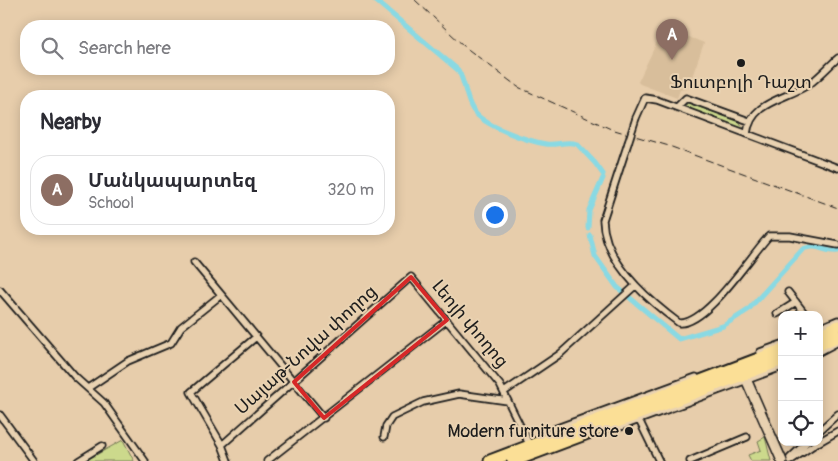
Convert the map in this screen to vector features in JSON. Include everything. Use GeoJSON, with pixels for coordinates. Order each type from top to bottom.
{"type":"FeatureCollection","features":[{"type":"Feature","properties":{"kind":"highway"},"geometry":{"type":"LineString","coordinates":[[823,334],[838,326]]}},
{"type":"Feature","properties":{"kind":"highway"},"geometry":{"type":"LineString","coordinates":[[823,335],[838,336]]}},
{"type":"Feature","properties":{"kind":"highway"},"geometry":{"type":"LineString","coordinates":[[742,371],[778,352]]}},
{"type":"Feature","properties":{"kind":"highway"},"geometry":{"type":"LineString","coordinates":[[513,461],[742,371],[778,361]]}},
{"type":"Feature","properties":{"kind":"highway"},"geometry":{"type":"LineString","coordinates":[[490,461],[538,450]]}},
{"type":"Feature","properties":{"kind":"street"},"geometry":{"type":"LineString","coordinates":[[747,134],[749,121],[757,110],[810,83],[838,58]]}},
{"type":"Feature","properties":{"kind":"street"},"geometry":{"type":"LineString","coordinates":[[838,168],[677,107],[645,98],[636,118],[602,220],[603,233],[609,246],[635,286],[676,320],[684,323],[713,304],[769,236],[790,236],[838,245]]}},
{"type":"Feature","properties":{"kind":"street"},"geometry":{"type":"LineString","coordinates":[[677,107],[686,98],[749,121]]}},
{"type":"Feature","properties":{"kind":"street"},"geometry":{"type":"LineString","coordinates":[[194,262],[324,418]]}},
{"type":"Feature","properties":{"kind":"street","name":"Լեոյի փողոց"},"geometry":{"type":"LineString","coordinates":[[411,277],[504,392],[538,450]]}},
{"type":"Feature","properties":{"kind":"street","name":"Սայաթ-Նովա փողոց"},"geometry":{"type":"LineString","coordinates":[[222,445],[411,277]]}},
{"type":"Feature","properties":{"kind":"street","name":"Լեոյի փողոց"},"geometry":{"type":"LineString","coordinates":[[504,392],[560,354],[635,286]]}},
{"type":"Feature","properties":{"kind":"street"},"geometry":{"type":"LineString","coordinates":[[0,290],[75,378],[104,403],[145,461]]}},
{"type":"Feature","properties":{"kind":"street"},"geometry":{"type":"LineString","coordinates":[[788,292],[803,311]]}},
{"type":"Feature","properties":{"kind":"street"},"geometry":{"type":"LineString","coordinates":[[88,388],[128,361],[171,343],[181,327],[221,295]]}},
{"type":"Feature","properties":{"kind":"street"},"geometry":{"type":"LineString","coordinates":[[777,314],[796,302]]}},
{"type":"Feature","properties":{"kind":"street"},"geometry":{"type":"LineString","coordinates":[[267,461],[447,320]]}},
{"type":"Feature","properties":{"kind":"street"},"geometry":{"type":"LineString","coordinates":[[823,332],[838,320]]}},
{"type":"Feature","properties":{"kind":"street"},"geometry":{"type":"LineString","coordinates":[[228,461],[222,445],[192,394],[193,388],[256,338]]}},
{"type":"Feature","properties":{"kind":"street"},"geometry":{"type":"LineString","coordinates":[[823,350],[838,342]]}},
{"type":"Feature","properties":{"kind":"street"},"geometry":{"type":"LineString","coordinates":[[538,450],[552,452],[639,420],[742,371],[778,347]]}},
{"type":"Feature","properties":{"kind":"street"},"geometry":{"type":"LineString","coordinates":[[742,371],[778,367]]}},
{"type":"Feature","properties":{"kind":"street"},"geometry":{"type":"LineString","coordinates":[[742,371],[782,461]]}},
{"type":"Feature","properties":{"kind":"street"},"geometry":{"type":"LineString","coordinates":[[384,437],[386,426],[392,417],[423,402],[459,394],[508,401]]}},
{"type":"Feature","properties":{"kind":"street"},"geometry":{"type":"LineString","coordinates":[[823,427],[838,414]]}},
{"type":"Feature","properties":{"kind":"street"},"geometry":{"type":"LineString","coordinates":[[1,416],[34,461]]}},
{"type":"Feature","properties":{"kind":"street"},"geometry":{"type":"LineString","coordinates":[[639,420],[659,461]]}},
{"type":"Feature","properties":{"kind":"street"},"geometry":{"type":"LineString","coordinates":[[823,440],[838,431]]}},
{"type":"Feature","properties":{"kind":"street"},"geometry":{"type":"LineString","coordinates":[[690,461],[747,438]]}},
{"type":"Feature","properties":{"kind":"street"},"geometry":{"type":"LineString","coordinates":[[78,461],[102,446]]}},
{"type":"Feature","properties":{"kind":"street"},"geometry":{"type":"LineString","coordinates":[[788,461],[803,446]]}},
{"type":"Feature","properties":{"kind":"street"},"geometry":{"type":"LineString","coordinates":[[788,461],[812,446]]}},
{"type":"Feature","properties":{"kind":"highlighted area"},"geometry":{"type":"Polygon","coordinates":[[[411,277],[447,320],[324,418],[294,382],[411,277]]]}},
{"type":"Feature","properties":{"kind":"shaded area"},"geometry":{"type":"Polygon","coordinates":[[[664,27],[704,43],[688,88],[680,90],[677,98],[638,82],[664,27]]]}},
{"type":"Feature","properties":{"kind":"green space"},"geometry":{"type":"Polygon","coordinates":[[[688,103],[739,121],[744,129],[686,110],[684,107],[688,103]]]}},
{"type":"Feature","properties":{"kind":"green space"},"geometry":{"type":"Polygon","coordinates":[[[765,437],[771,461],[751,461],[748,455],[761,450],[758,441],[765,437]]]}},
{"type":"Feature","properties":{"kind":"green space"},"geometry":{"type":"Polygon","coordinates":[[[123,440],[134,461],[85,461],[123,440]]]}},
{"type":"Feature","properties":{"kind":"waterway"},"geometry":{"type":"LineString","coordinates":[[375,0],[458,70],[470,105],[478,116],[506,132],[528,140],[550,144],[577,144],[603,174]]}},
{"type":"Feature","properties":{"kind":"waterway"},"geometry":{"type":"LineString","coordinates":[[588,228],[589,210],[603,178]]}},
{"type":"Feature","properties":{"kind":"waterway"},"geometry":{"type":"LineString","coordinates":[[590,235],[595,256],[617,287],[679,339],[723,326],[748,310],[803,249],[813,247],[838,251]]}},
{"type":"Feature","properties":{"kind":"railway"},"geometry":{"type":"LineString","coordinates":[[415,0],[465,47],[518,87],[611,129],[669,146],[838,208]]}},
{"type":"Feature","properties":{"kind":"place","name":"Մանկապարտեզ"},"geometry":{"type":"Point","coordinates":[672,60]}},
{"type":"Feature","properties":{"kind":"place","name":"Ֆուտբոլի Դաշտ"},"geometry":{"type":"Point","coordinates":[741,63]}},
{"type":"Feature","properties":{"kind":"place","name":"Modern furniture store"},"geometry":{"type":"Point","coordinates":[629,431]}}]}
